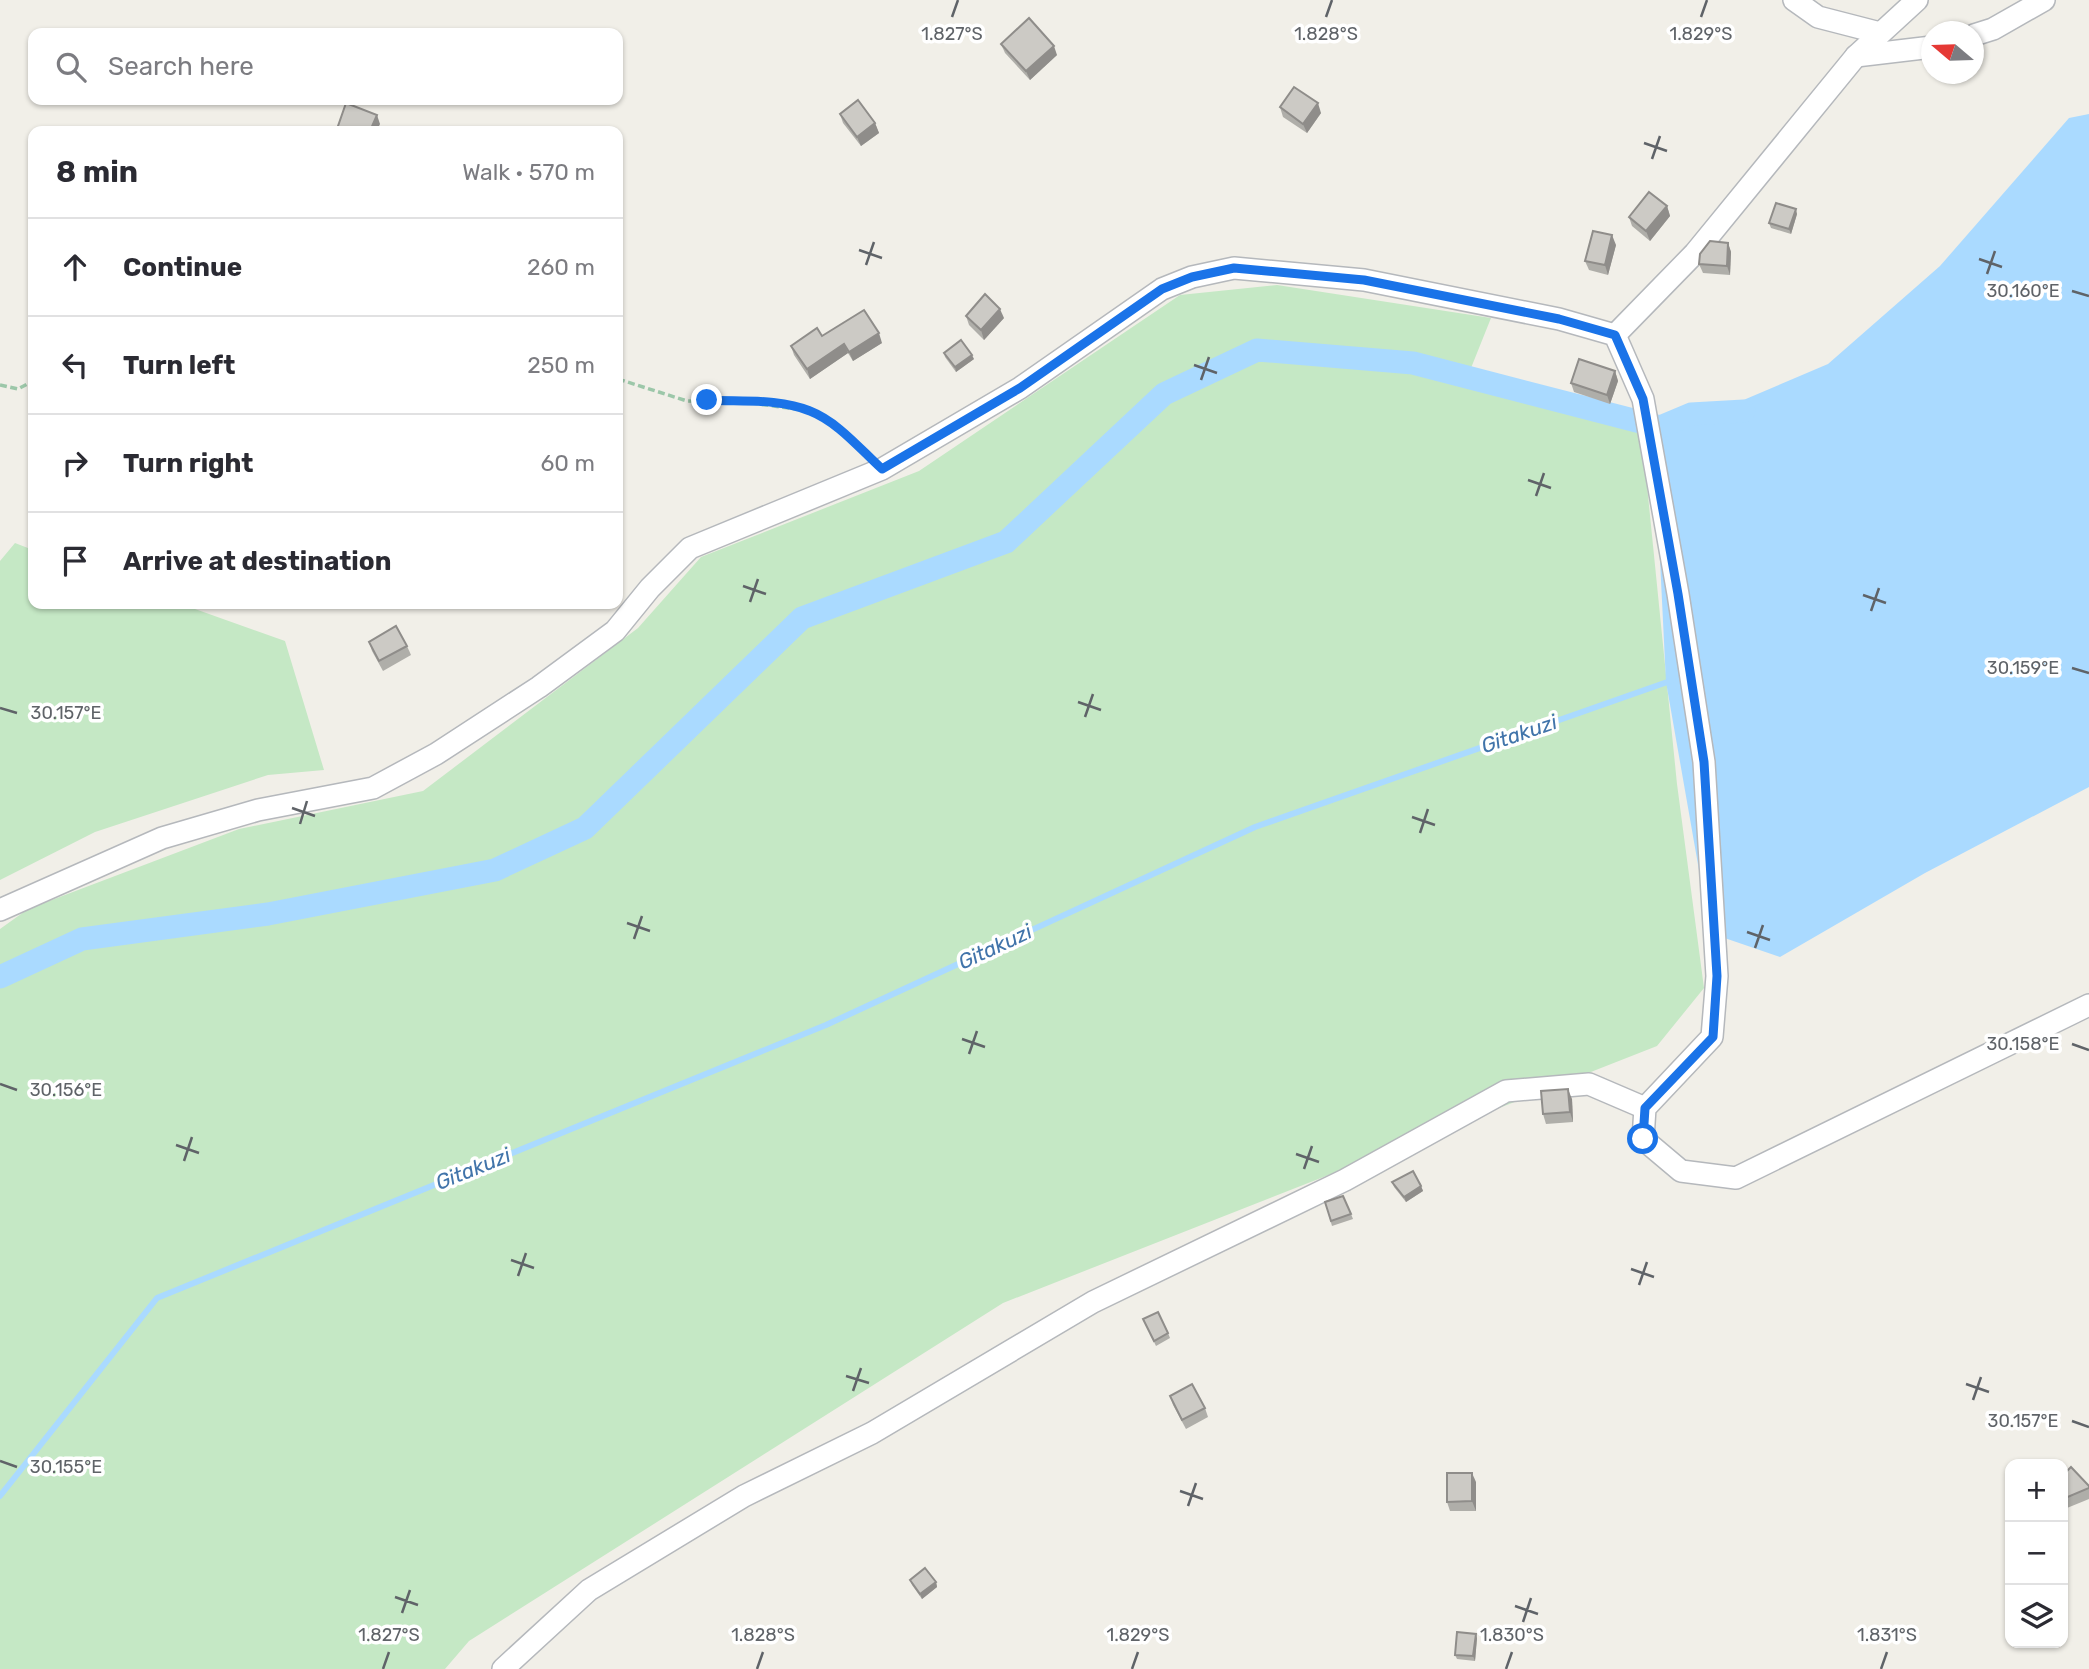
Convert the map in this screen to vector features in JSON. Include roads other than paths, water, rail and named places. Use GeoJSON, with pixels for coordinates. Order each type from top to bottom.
{"type":"FeatureCollection","features":[{"type":"Feature","properties":{"kind":"street"},"geometry":{"type":"LineString","coordinates":[[1794,0],[1818,17],[1880,33]]}},
{"type":"Feature","properties":{"kind":"street"},"geometry":{"type":"LineString","coordinates":[[1615,335],[1695,253],[1856,55],[1917,0]]}},
{"type":"Feature","properties":{"kind":"street"},"geometry":{"type":"LineString","coordinates":[[1984,32],[2044,0]]}},
{"type":"Feature","properties":{"kind":"street"},"geometry":{"type":"LineString","coordinates":[[1856,55],[1921,48]]}},
{"type":"Feature","properties":{"kind":"street"},"geometry":{"type":"LineString","coordinates":[[0,909],[162,838],[258,810],[373,788],[436,754],[539,687],[615,631],[690,548],[882,469],[1020,388],[1162,289],[1192,277],[1234,268],[1364,280],[1559,319],[1615,335]]}},
{"type":"Feature","properties":{"kind":"street"},"geometry":{"type":"LineString","coordinates":[[1615,335],[1644,407],[1688,656],[1704,762],[1717,962],[1713,1037],[1645,1108],[1643,1139],[1681,1171],[1736,1178],[2089,1004]]}},
{"type":"Feature","properties":{"kind":"street"},"geometry":{"type":"LineString","coordinates":[[503,1669],[589,1590],[744,1496],[872,1433],[1093,1303],[1345,1180],[1506,1091],[1589,1084],[1645,1108]]}},
{"type":"Feature","properties":{"kind":"water"},"geometry":{"type":"Polygon","coordinates":[[[2089,114],[2089,787],[1925,873],[1780,957],[1710,933],[1666,682],[1654,438],[1828,364],[1940,266],[2069,118],[2089,114]]]}},
{"type":"Feature","properties":{"kind":"waterway"},"geometry":{"type":"LineString","coordinates":[[0,977],[82,939],[268,914],[495,870],[585,828],[802,618],[1006,542],[1164,394],[1257,350],[1413,363],[1660,427],[1691,414],[1744,411]]}},
{"type":"Feature","properties":{"kind":"waterway","name":"Gitakuzi"},"geometry":{"type":"LineString","coordinates":[[0,1496],[157,1298],[826,1025],[1255,827],[1673,680]]}}]}
